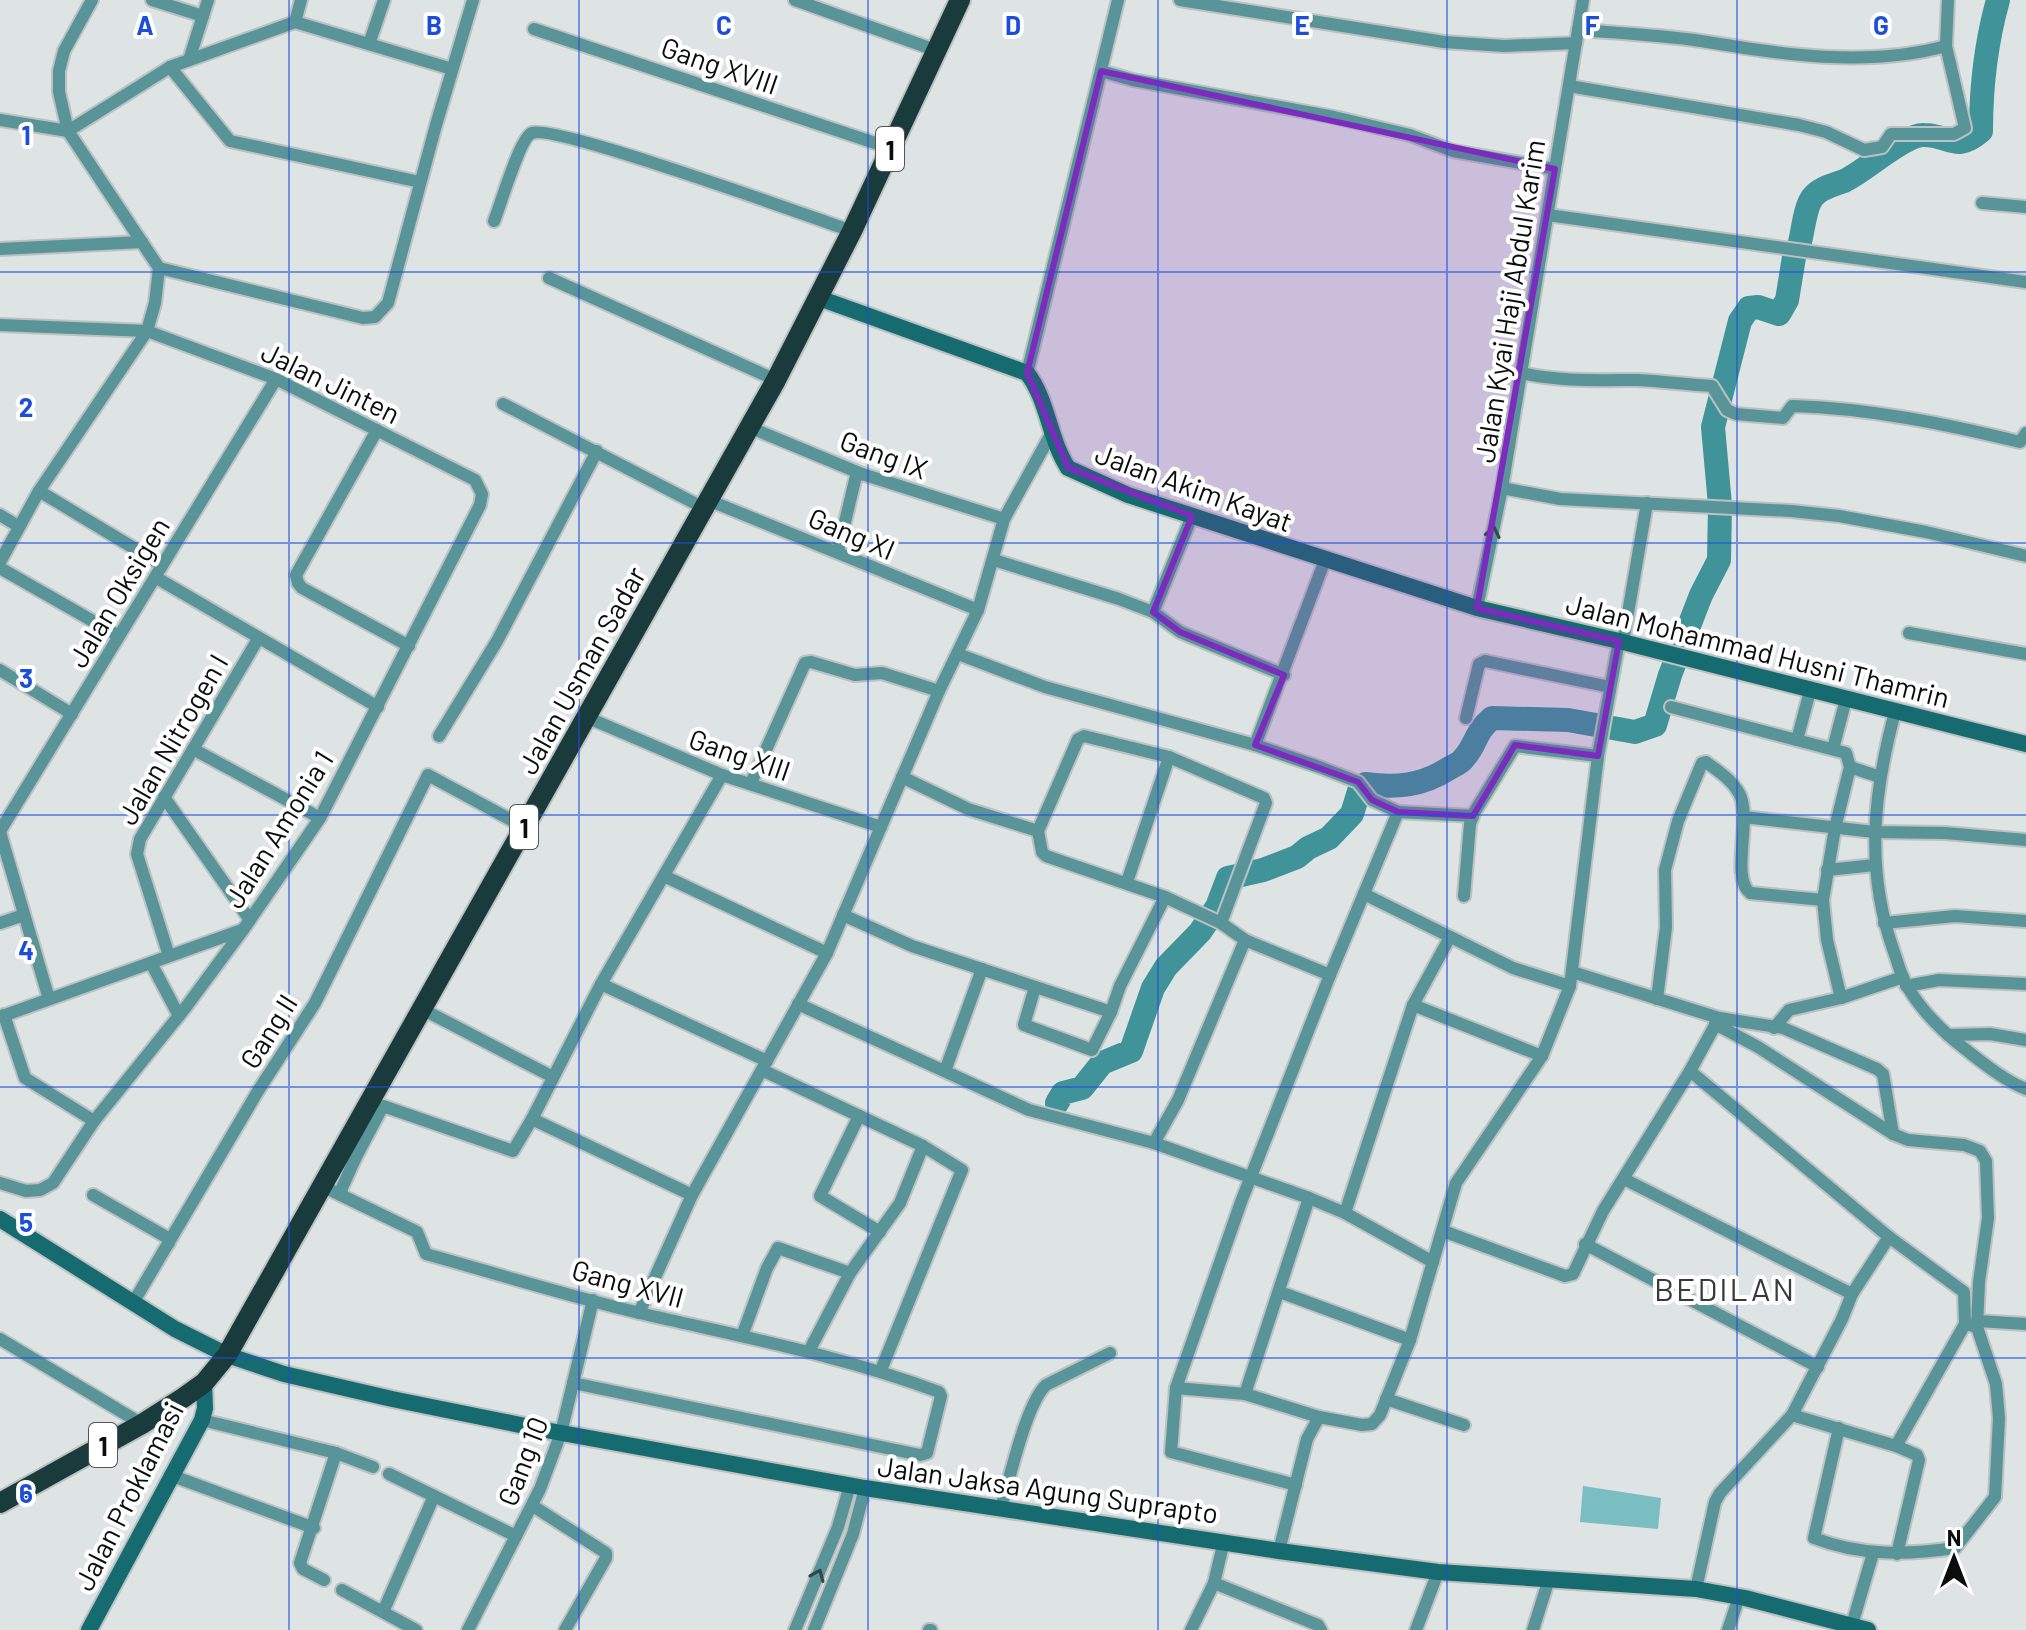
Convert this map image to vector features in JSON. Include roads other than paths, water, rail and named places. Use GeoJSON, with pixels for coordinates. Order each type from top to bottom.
{"type":"FeatureCollection","features":[{"type":"Feature","properties":{"kind":"highway","name":"Jalan Usman Sadar"},"geometry":{"type":"LineString","coordinates":[[227,1355],[776,380],[852,231],[960,0]]}},
{"type":"Feature","properties":{"kind":"highway","name":"1"},"geometry":{"type":"LineString","coordinates":[[0,1503],[142,1424],[204,1383],[227,1355]]}},
{"type":"Feature","properties":{"kind":"main road"},"geometry":{"type":"LineString","coordinates":[[819,298],[1027,373]]}},
{"type":"Feature","properties":{"kind":"main road","name":"Jalan Akim Kayat"},"geometry":{"type":"LineString","coordinates":[[1027,373],[1035,384],[1051,434],[1071,470],[1128,495],[1477,608]]}},
{"type":"Feature","properties":{"kind":"main road","name":"Jalan Mohammad Husni Thamrin"},"geometry":{"type":"LineString","coordinates":[[1477,608],[2026,744]]}},
{"type":"Feature","properties":{"kind":"main road","name":"Jalan Jaksa Agung Suprapto"},"geometry":{"type":"LineString","coordinates":[[0,1219],[175,1329],[227,1355],[284,1374],[561,1433],[858,1487],[1438,1572],[1696,1589],[1860,1628]]}},
{"type":"Feature","properties":{"kind":"main road","name":"Jalan Proklamasi"},"geometry":{"type":"LineString","coordinates":[[89,1630],[202,1420],[204,1383]]}},
{"type":"Feature","properties":{"kind":"street"},"geometry":{"type":"LineString","coordinates":[[92,0],[64,51],[59,71],[59,92],[68,131],[159,268],[155,303],[147,331],[39,491],[0,565],[119,636]]}},
{"type":"Feature","properties":{"kind":"street"},"geometry":{"type":"LineString","coordinates":[[152,0],[203,16]]}},
{"type":"Feature","properties":{"kind":"street"},"geometry":{"type":"LineString","coordinates":[[189,60],[208,0]]}},
{"type":"Feature","properties":{"kind":"street"},"geometry":{"type":"LineString","coordinates":[[295,22],[301,0]]}},
{"type":"Feature","properties":{"kind":"street"},"geometry":{"type":"LineString","coordinates":[[369,44],[384,0]]}},
{"type":"Feature","properties":{"kind":"street"},"geometry":{"type":"LineString","coordinates":[[159,268],[363,318],[375,317],[388,303],[473,0]]}},
{"type":"Feature","properties":{"kind":"street"},"geometry":{"type":"LineString","coordinates":[[795,0],[935,50]]}},
{"type":"Feature","properties":{"kind":"street"},"geometry":{"type":"LineString","coordinates":[[1027,373],[1118,0]]}},
{"type":"Feature","properties":{"kind":"street"},"geometry":{"type":"LineString","coordinates":[[1180,0],[1444,42],[1504,46],[1577,37],[1698,41],[1816,56],[1891,56],[1946,46]]}},
{"type":"Feature","properties":{"kind":"street","name":"Jalan Kyai Haji Abdul Karim"},"geometry":{"type":"LineString","coordinates":[[1477,608],[1502,488],[1583,0]]}},
{"type":"Feature","properties":{"kind":"street"},"geometry":{"type":"LineString","coordinates":[[1569,86],[1799,125],[1826,132],[1864,150],[1882,147],[1891,134],[1954,134],[1965,128],[1946,46],[1948,0]]}},
{"type":"Feature","properties":{"kind":"street"},"geometry":{"type":"LineString","coordinates":[[0,120],[68,131],[170,67],[295,22],[452,69]]}},
{"type":"Feature","properties":{"kind":"street","name":"Gang XVIII"},"geometry":{"type":"LineString","coordinates":[[534,29],[890,148]]}},
{"type":"Feature","properties":{"kind":"street"},"geometry":{"type":"LineString","coordinates":[[170,67],[230,141],[420,182]]}},
{"type":"Feature","properties":{"kind":"street"},"geometry":{"type":"LineString","coordinates":[[1101,71],[1334,117],[1410,135],[1453,151],[1555,169]]}},
{"type":"Feature","properties":{"kind":"street"},"geometry":{"type":"LineString","coordinates":[[494,221],[520,150],[534,132],[565,137],[620,153],[852,231]]}},
{"type":"Feature","properties":{"kind":"street"},"geometry":{"type":"LineString","coordinates":[[1982,203],[2026,207]]}},
{"type":"Feature","properties":{"kind":"street"},"geometry":{"type":"LineString","coordinates":[[1548,215],[2026,282]]}},
{"type":"Feature","properties":{"kind":"street"},"geometry":{"type":"LineString","coordinates":[[0,249],[142,242]]}},
{"type":"Feature","properties":{"kind":"street"},"geometry":{"type":"LineString","coordinates":[[549,278],[776,380]]}},
{"type":"Feature","properties":{"kind":"street","name":"Jalan Jinten"},"geometry":{"type":"LineString","coordinates":[[0,325],[147,331],[276,379],[475,480],[482,494]]}},
{"type":"Feature","properties":{"kind":"street"},"geometry":{"type":"LineString","coordinates":[[1521,373],[1581,382],[1641,380],[1715,387],[1727,410],[1736,414],[1783,418],[1792,406],[1830,407],[1956,426],[2020,442],[2026,433]]}},
{"type":"Feature","properties":{"kind":"street","name":"Jalan Oksigen"},"geometry":{"type":"LineString","coordinates":[[0,831],[276,379]]}},
{"type":"Feature","properties":{"kind":"street","name":"Gang XI"},"geometry":{"type":"LineString","coordinates":[[503,404],[706,504],[838,551],[841,556],[978,610]]}},
{"type":"Feature","properties":{"kind":"street","name":"Gang IX"},"geometry":{"type":"LineString","coordinates":[[749,427],[862,474],[1004,519]]}},
{"type":"Feature","properties":{"kind":"street"},"geometry":{"type":"LineString","coordinates":[[377,430],[296,575],[302,588],[409,646]]}},
{"type":"Feature","properties":{"kind":"street"},"geometry":{"type":"LineString","coordinates":[[639,1313],[692,1195],[827,953],[939,691],[978,610],[1004,519],[1051,434]]}},
{"type":"Feature","properties":{"kind":"street"},"geometry":{"type":"LineString","coordinates":[[439,736],[497,641],[597,451]]}},
{"type":"Feature","properties":{"kind":"street"},"geometry":{"type":"LineString","coordinates":[[838,551],[856,476],[862,474]]}},
{"type":"Feature","properties":{"kind":"street"},"geometry":{"type":"LineString","coordinates":[[1502,488],[1560,499],[1839,516],[1926,532],[2026,556]]}},
{"type":"Feature","properties":{"kind":"street"},"geometry":{"type":"LineString","coordinates":[[39,491],[162,565]]}},
{"type":"Feature","properties":{"kind":"street","name":"Jalan Amonia 1"},"geometry":{"type":"LineString","coordinates":[[0,1183],[26,1191],[40,1190],[53,1183],[94,1121],[179,1016],[246,925],[320,818],[480,505],[482,494]]}},
{"type":"Feature","properties":{"kind":"street"},"geometry":{"type":"LineString","coordinates":[[1176,1388],[1245,1394],[1319,1417],[1362,1425],[1372,1424],[1380,1415],[1410,1340],[1456,1183],[1542,1056],[1570,986],[1602,728],[1647,503]]}},
{"type":"Feature","properties":{"kind":"street"},"geometry":{"type":"LineString","coordinates":[[0,515],[18,526]]}},
{"type":"Feature","properties":{"kind":"street"},"geometry":{"type":"LineString","coordinates":[[1153,612],[1192,516]]}},
{"type":"Feature","properties":{"kind":"street"},"geometry":{"type":"LineString","coordinates":[[994,560],[1153,612],[1180,632],[1284,675]]}},
{"type":"Feature","properties":{"kind":"street"},"geometry":{"type":"LineString","coordinates":[[1255,745],[1325,560]]}},
{"type":"Feature","properties":{"kind":"street"},"geometry":{"type":"LineString","coordinates":[[155,577],[378,707]]}},
{"type":"Feature","properties":{"kind":"street"},"geometry":{"type":"LineString","coordinates":[[1909,633],[2026,654]]}},
{"type":"Feature","properties":{"kind":"street","name":"Jalan Nitrogen I"},"geometry":{"type":"LineString","coordinates":[[169,956],[137,854],[140,839],[258,639]]}},
{"type":"Feature","properties":{"kind":"street"},"geometry":{"type":"LineString","coordinates":[[958,654],[1045,687],[1255,745],[1358,782],[1372,800],[1398,812],[1473,816]]}},
{"type":"Feature","properties":{"kind":"street"},"geometry":{"type":"LineString","coordinates":[[1466,718],[1479,664],[1485,661],[1610,687]]}},
{"type":"Feature","properties":{"kind":"street"},"geometry":{"type":"LineString","coordinates":[[751,783],[805,663],[855,675],[882,673],[939,691]]}},
{"type":"Feature","properties":{"kind":"street"},"geometry":{"type":"LineString","coordinates":[[0,670],[72,714]]}},
{"type":"Feature","properties":{"kind":"street"},"geometry":{"type":"LineString","coordinates":[[1797,740],[1810,691]]}},
{"type":"Feature","properties":{"kind":"street"},"geometry":{"type":"LineString","coordinates":[[1833,749],[1846,699]]}},
{"type":"Feature","properties":{"kind":"street"},"geometry":{"type":"LineString","coordinates":[[1671,707],[1846,753],[1850,767],[1835,828],[1823,900],[1827,940],[1841,998]]}},
{"type":"Feature","properties":{"kind":"street"},"geometry":{"type":"LineString","coordinates":[[1895,712],[1880,777],[1874,832],[1875,865],[1884,923],[1905,981],[1948,1035],[2026,1089]]}},
{"type":"Feature","properties":{"kind":"street","name":"Gang XIII"},"geometry":{"type":"LineString","coordinates":[[586,717],[722,775],[881,827]]}},
{"type":"Feature","properties":{"kind":"street"},"geometry":{"type":"LineString","coordinates":[[1220,923],[1266,803],[1264,798],[1169,757],[1081,736],[1038,831],[1042,852],[1046,856],[1165,897],[1220,923],[1245,940],[1330,975]]}},
{"type":"Feature","properties":{"kind":"street"},"geometry":{"type":"LineString","coordinates":[[1464,896],[1473,816],[1515,746],[1598,756]]}},
{"type":"Feature","properties":{"kind":"street"},"geometry":{"type":"LineString","coordinates":[[193,749],[320,818]]}},
{"type":"Feature","properties":{"kind":"street"},"geometry":{"type":"LineString","coordinates":[[1127,882],[1169,757]]}},
{"type":"Feature","properties":{"kind":"street"},"geometry":{"type":"LineString","coordinates":[[1657,999],[1666,927],[1665,870],[1678,821],[1702,763],[1706,762],[1728,778],[1741,795],[1744,817],[1743,879],[1746,890],[1750,893],[1823,900]]}},
{"type":"Feature","properties":{"kind":"street"},"geometry":{"type":"LineString","coordinates":[[1850,767],[1880,777]]}},
{"type":"Feature","properties":{"kind":"street","name":"Gang II"},"geometry":{"type":"LineString","coordinates":[[133,1303],[258,1091],[315,1003],[428,775],[524,827]]}},
{"type":"Feature","properties":{"kind":"street"},"geometry":{"type":"LineString","coordinates":[[343,1196],[341,1190],[381,1107],[388,1106],[511,1151],[532,1119],[601,984],[722,775]]}},
{"type":"Feature","properties":{"kind":"street"},"geometry":{"type":"LineString","coordinates":[[902,777],[968,809],[1038,831]]}},
{"type":"Feature","properties":{"kind":"street"},"geometry":{"type":"LineString","coordinates":[[94,1121],[25,1078],[2,1016],[151,963],[246,925],[164,797]]}},
{"type":"Feature","properties":{"kind":"street"},"geometry":{"type":"LineString","coordinates":[[1296,1485],[1171,1452],[1176,1388],[1251,1178],[1398,812]]}},
{"type":"Feature","properties":{"kind":"street"},"geometry":{"type":"LineString","coordinates":[[1744,817],[1874,832],[1945,833],[2026,840]]}},
{"type":"Feature","properties":{"kind":"street"},"geometry":{"type":"LineString","coordinates":[[0,831],[49,999]]}},
{"type":"Feature","properties":{"kind":"street"},"geometry":{"type":"LineString","coordinates":[[1827,870],[1875,865]]}},
{"type":"Feature","properties":{"kind":"street"},"geometry":{"type":"LineString","coordinates":[[664,876],[827,953]]}},
{"type":"Feature","properties":{"kind":"street"},"geometry":{"type":"LineString","coordinates":[[1364,894],[1513,968],[1570,986]]}},
{"type":"Feature","properties":{"kind":"street"},"geometry":{"type":"LineString","coordinates":[[1035,987],[1024,1025],[1092,1050],[1165,897]]}},
{"type":"Feature","properties":{"kind":"street"},"geometry":{"type":"LineString","coordinates":[[0,923],[24,915]]}},
{"type":"Feature","properties":{"kind":"street"},"geometry":{"type":"LineString","coordinates":[[843,915],[912,946],[1111,1012]]}},
{"type":"Feature","properties":{"kind":"street"},"geometry":{"type":"LineString","coordinates":[[1884,923],[1955,916],[2026,921]]}},
{"type":"Feature","properties":{"kind":"street"},"geometry":{"type":"LineString","coordinates":[[1345,1213],[1413,1005],[1450,937]]}},
{"type":"Feature","properties":{"kind":"street"},"geometry":{"type":"LineString","coordinates":[[1154,1143],[1178,1100],[1245,940]]}},
{"type":"Feature","properties":{"kind":"street"},"geometry":{"type":"LineString","coordinates":[[151,963],[179,1016]]}},
{"type":"Feature","properties":{"kind":"street"},"geometry":{"type":"LineString","coordinates":[[945,1071],[982,969]]}},
{"type":"Feature","properties":{"kind":"street"},"geometry":{"type":"LineString","coordinates":[[1572,972],[1717,1021],[1893,1134],[1908,1140],[1964,1145],[1980,1151],[1986,1161],[1988,1218],[1973,1324],[1896,1446]]}},
{"type":"Feature","properties":{"kind":"street"},"geometry":{"type":"LineString","coordinates":[[1774,1028],[1789,1010],[1905,981],[2026,984]]}},
{"type":"Feature","properties":{"kind":"street"},"geometry":{"type":"LineString","coordinates":[[601,984],[961,1168],[881,1370]]}},
{"type":"Feature","properties":{"kind":"street"},"geometry":{"type":"LineString","coordinates":[[798,1004],[1029,1110],[1154,1143],[1309,1198],[1345,1213],[1433,1262]]}},
{"type":"Feature","properties":{"kind":"street"},"geometry":{"type":"LineString","coordinates":[[1413,1005],[1542,1056]]}},
{"type":"Feature","properties":{"kind":"street"},"geometry":{"type":"LineString","coordinates":[[422,1009],[553,1077]]}},
{"type":"Feature","properties":{"kind":"street"},"geometry":{"type":"LineString","coordinates":[[1717,1021],[1783,1028],[1881,1071],[1893,1134]]}},
{"type":"Feature","properties":{"kind":"street"},"geometry":{"type":"LineString","coordinates":[[1443,1231],[1565,1276],[1573,1274],[1585,1244],[1717,1021]]}},
{"type":"Feature","properties":{"kind":"street"},"geometry":{"type":"LineString","coordinates":[[1948,1035],[1990,1034],[2026,1040]]}},
{"type":"Feature","properties":{"kind":"street"},"geometry":{"type":"LineString","coordinates":[[1690,1071],[1889,1237],[1964,1292],[1996,1384],[1999,1418],[1995,1497],[1955,1548],[1897,1554],[1873,1553],[1814,1538],[1839,1428]]}},
{"type":"Feature","properties":{"kind":"street"},"geometry":{"type":"LineString","coordinates":[[859,1116],[820,1196],[880,1232]]}},
{"type":"Feature","properties":{"kind":"street"},"geometry":{"type":"LineString","coordinates":[[532,1119],[692,1195]]}},
{"type":"Feature","properties":{"kind":"street"},"geometry":{"type":"LineString","coordinates":[[809,1351],[850,1273],[900,1203],[923,1146]]}},
{"type":"Feature","properties":{"kind":"street"},"geometry":{"type":"LineString","coordinates":[[1624,1179],[1852,1294]]}},
{"type":"Feature","properties":{"kind":"street","name":"Gang XVII"},"geometry":{"type":"LineString","coordinates":[[322,1186],[417,1232],[426,1254],[639,1313],[881,1370],[939,1392],[941,1396],[927,1453],[920,1455],[573,1383]]}},
{"type":"Feature","properties":{"kind":"street"},"geometry":{"type":"LineString","coordinates":[[93,1195],[168,1238],[169,1243]]}},
{"type":"Feature","properties":{"kind":"street"},"geometry":{"type":"LineString","coordinates":[[1245,1394],[1309,1198]]}},
{"type":"Feature","properties":{"kind":"street"},"geometry":{"type":"LineString","coordinates":[[1696,1589],[1715,1502],[1792,1415],[1852,1294],[1889,1237]]}},
{"type":"Feature","properties":{"kind":"street"},"geometry":{"type":"LineString","coordinates":[[1585,1244],[1818,1367]]}},
{"type":"Feature","properties":{"kind":"street"},"geometry":{"type":"LineString","coordinates":[[742,1336],[767,1268],[779,1247],[850,1273]]}},
{"type":"Feature","properties":{"kind":"street"},"geometry":{"type":"LineString","coordinates":[[1280,1292],[1410,1340]]}},
{"type":"Feature","properties":{"kind":"street","name":"Gang 10"},"geometry":{"type":"LineString","coordinates":[[468,1630],[533,1506],[561,1433],[593,1300]]}},
{"type":"Feature","properties":{"kind":"street"},"geometry":{"type":"LineString","coordinates":[[1973,1324],[2026,1324]]}},
{"type":"Feature","properties":{"kind":"street"},"geometry":{"type":"LineString","coordinates":[[0,1339],[142,1424]]}},
{"type":"Feature","properties":{"kind":"street"},"geometry":{"type":"LineString","coordinates":[[1001,1507],[1039,1393],[1046,1385],[1110,1353]]}},
{"type":"Feature","properties":{"kind":"street"},"geometry":{"type":"LineString","coordinates":[[1386,1399],[1464,1425]]}},
{"type":"Feature","properties":{"kind":"street"},"geometry":{"type":"LineString","coordinates":[[1792,1415],[1917,1455],[1919,1460],[1897,1554]]}},
{"type":"Feature","properties":{"kind":"street"},"geometry":{"type":"LineString","coordinates":[[1279,1551],[1307,1439],[1319,1417]]}},
{"type":"Feature","properties":{"kind":"street"},"geometry":{"type":"LineString","coordinates":[[202,1420],[336,1453],[373,1467]]}},
{"type":"Feature","properties":{"kind":"street"},"geometry":{"type":"LineString","coordinates":[[324,1580],[300,1565],[336,1453]]}},
{"type":"Feature","properties":{"kind":"street"},"geometry":{"type":"LineString","coordinates":[[389,1474],[516,1536]]}},
{"type":"Feature","properties":{"kind":"street"},"geometry":{"type":"LineString","coordinates":[[170,1475],[314,1528]]}},
{"type":"Feature","properties":{"kind":"street"},"geometry":{"type":"LineString","coordinates":[[795,1630],[858,1487]]}},
{"type":"Feature","properties":{"kind":"street"},"geometry":{"type":"LineString","coordinates":[[814,1630],[853,1534],[858,1487]]}},
{"type":"Feature","properties":{"kind":"street"},"geometry":{"type":"LineString","coordinates":[[383,1612],[434,1496]]}},
{"type":"Feature","properties":{"kind":"street"},"geometry":{"type":"LineString","coordinates":[[533,1506],[606,1553],[565,1630]]}},
{"type":"Feature","properties":{"kind":"street"},"geometry":{"type":"LineString","coordinates":[[1191,1630],[1214,1583],[1224,1541]]}},
{"type":"Feature","properties":{"kind":"street"},"geometry":{"type":"LineString","coordinates":[[1860,1628],[1873,1553]]}},
{"type":"Feature","properties":{"kind":"street"},"geometry":{"type":"LineString","coordinates":[[1416,1630],[1438,1572]]}},
{"type":"Feature","properties":{"kind":"street"},"geometry":{"type":"LineString","coordinates":[[1533,1630],[1549,1579]]}},
{"type":"Feature","properties":{"kind":"street"},"geometry":{"type":"LineString","coordinates":[[1214,1583],[1318,1625],[1321,1630]]}},
{"type":"Feature","properties":{"kind":"street"},"geometry":{"type":"LineString","coordinates":[[342,1590],[416,1630]]}},
{"type":"Feature","properties":{"kind":"street"},"geometry":{"type":"LineString","coordinates":[[1728,1630],[1739,1597]]}},
{"type":"Feature","properties":{"kind":"waterway"},"geometry":{"type":"LineString","coordinates":[[1057,1103],[1063,1093],[1082,1088],[1102,1063],[1131,1051],[1153,988],[1166,967],[1200,932],[1217,907],[1228,878],[1263,870],[1297,857],[1329,838],[1352,814],[1360,788],[1365,784],[1408,784],[1438,775],[1463,760],[1482,728],[1492,718],[1568,720],[1635,732],[1655,725],[1670,675],[1701,595],[1719,560],[1720,505],[1713,427],[1740,321],[1749,308],[1758,307],[1779,314],[1787,300],[1795,251],[1799,246],[1807,209],[1818,192],[1853,176],[1916,136],[1959,142],[1981,131],[1985,65],[1998,0]]}},
{"type":"Feature","properties":{"kind":"district","name":"BEDILAN"},"geometry":{"type":"Point","coordinates":[1725,1288]}}]}
